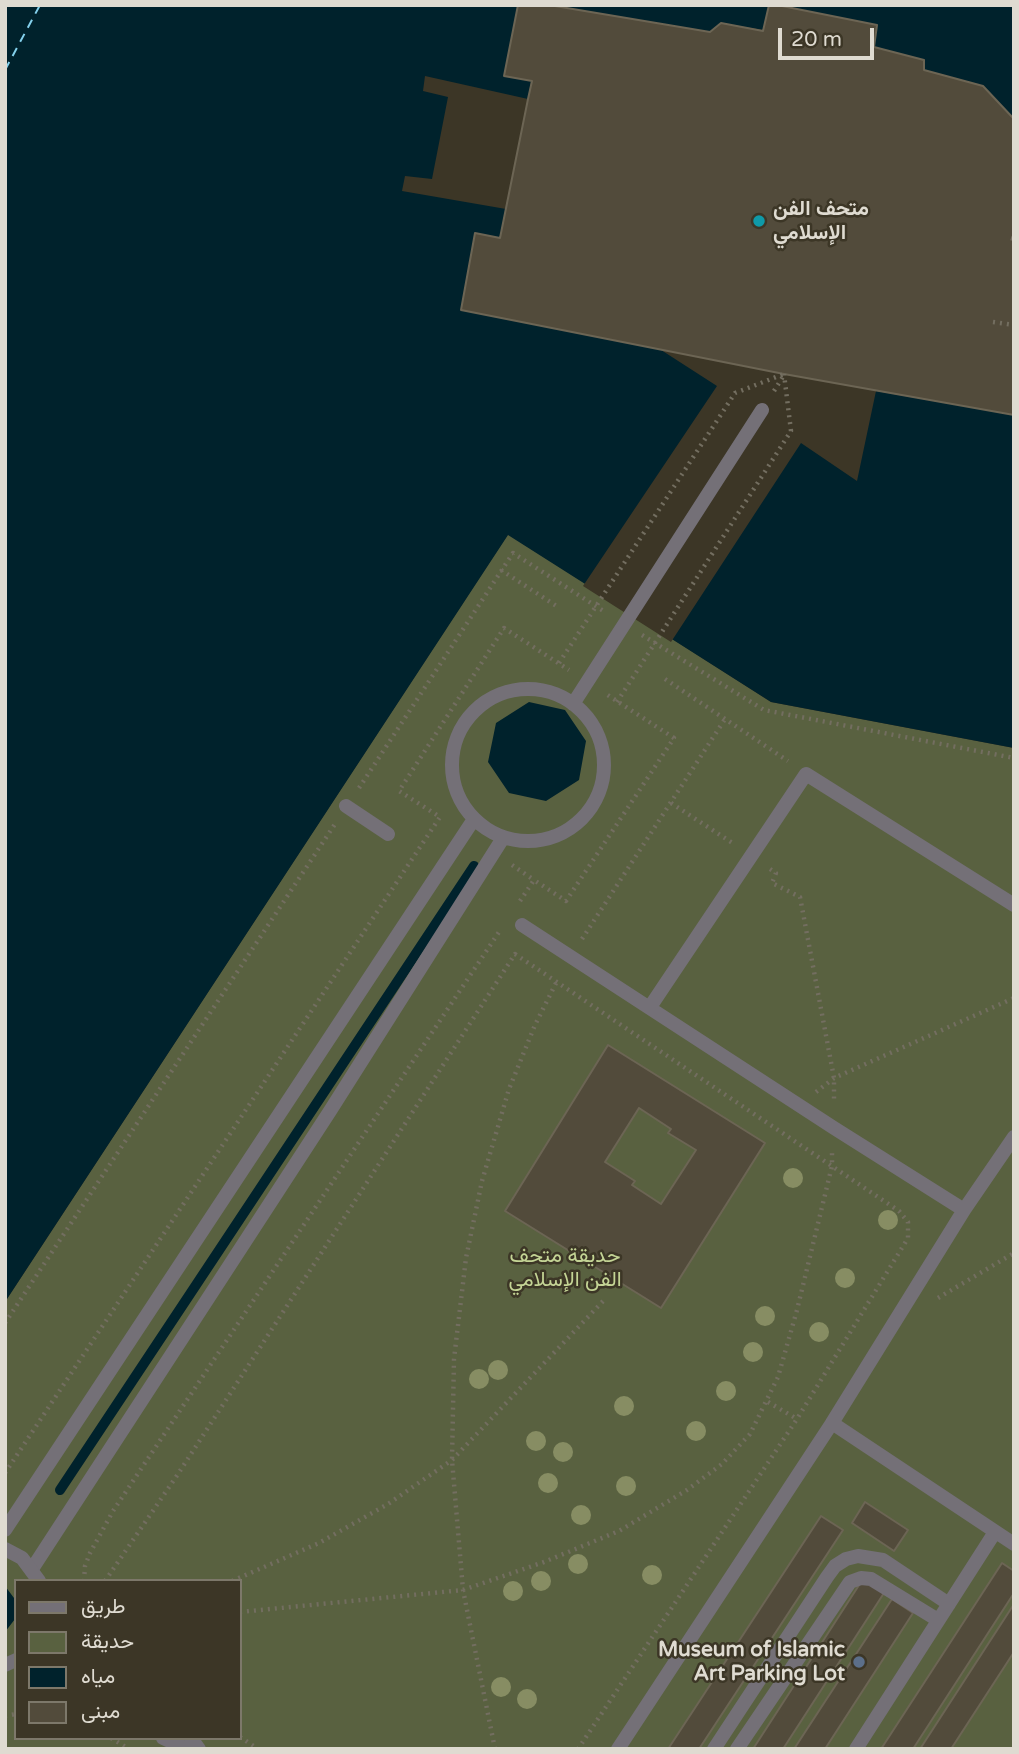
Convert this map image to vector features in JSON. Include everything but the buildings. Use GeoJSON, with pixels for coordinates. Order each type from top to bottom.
{"type":"FeatureCollection","features":[{"type":"Feature","properties":{"kind":"street"},"geometry":{"type":"LineString","coordinates":[[573,704],[762,410]]}},
{"type":"Feature","properties":{"kind":"street"},"geometry":{"type":"LineString","coordinates":[[535,690],[557,695],[573,704],[589,719],[599,738],[604,758],[603,784],[593,807],[575,825],[554,838],[528,842],[503,838],[488,830],[474,819],[458,796],[452,768],[452,753],[459,732],[472,712],[491,699],[512,691],[535,690]]}},
{"type":"Feature","properties":{"kind":"street"},"geometry":{"type":"LineString","coordinates":[[650,1007],[806,774],[1014,905]]}},
{"type":"Feature","properties":{"kind":"street"},"geometry":{"type":"LineString","coordinates":[[346,806],[388,834]]}},
{"type":"Feature","properties":{"kind":"street"},"geometry":{"type":"LineString","coordinates":[[5,1530],[474,819]]}},
{"type":"Feature","properties":{"kind":"street"},"geometry":{"type":"LineString","coordinates":[[5,1549],[22,1558],[36,1575],[503,838]]}},
{"type":"Feature","properties":{"kind":"street"},"geometry":{"type":"LineString","coordinates":[[522,925],[964,1210]]}},
{"type":"Feature","properties":{"kind":"street"},"geometry":{"type":"LineString","coordinates":[[618,1749],[832,1423],[964,1210],[1014,1137]]}},
{"type":"Feature","properties":{"kind":"street"},"geometry":{"type":"LineString","coordinates":[[832,1423],[1014,1544]]}},
{"type":"Feature","properties":{"kind":"street"},"geometry":{"type":"LineString","coordinates":[[856,1749],[995,1532]]}},
{"type":"Feature","properties":{"kind":"street"},"geometry":{"type":"LineString","coordinates":[[714,1749],[827,1577],[835,1566],[846,1559],[858,1556],[883,1559],[949,1604]]}},
{"type":"Feature","properties":{"kind":"street"},"geometry":{"type":"LineString","coordinates":[[737,1749],[850,1582],[860,1578],[871,1579],[938,1620]]}},
{"type":"Feature","properties":{"kind":"street"},"geometry":{"type":"LineString","coordinates":[[167,1740],[187,1749]]}},
{"type":"Feature","properties":{"kind":"path"},"geometry":{"type":"LineString","coordinates":[[993,322],[1014,326]]}},
{"type":"Feature","properties":{"kind":"path"},"geometry":{"type":"LineString","coordinates":[[559,663],[734,393],[784,374],[791,431],[618,702]]}},
{"type":"Feature","properties":{"kind":"path"},"geometry":{"type":"LineString","coordinates":[[346,806],[513,553],[764,710],[1014,758]]}},
{"type":"Feature","properties":{"kind":"path"},"geometry":{"type":"LineString","coordinates":[[501,570],[558,607]]}},
{"type":"Feature","properties":{"kind":"path"},"geometry":{"type":"LineString","coordinates":[[5,1473],[440,817],[400,791],[504,628],[674,738],[566,901],[534,880],[519,903]]}},
{"type":"Feature","properties":{"kind":"path"},"geometry":{"type":"LineString","coordinates":[[665,679],[806,774]]}},
{"type":"Feature","properties":{"kind":"path"},"geometry":{"type":"LineString","coordinates":[[495,1749],[463,1590],[452,1460],[454,1359],[466,1258],[482,1181],[509,1088],[556,981],[726,719]]}},
{"type":"Feature","properties":{"kind":"path"},"geometry":{"type":"LineString","coordinates":[[242,1612],[463,1590],[544,1562],[619,1531],[687,1490],[722,1464],[750,1434],[768,1402],[797,1310],[832,1166],[834,1078],[800,897],[772,883],[776,873],[671,803]]}},
{"type":"Feature","properties":{"kind":"path"},"geometry":{"type":"LineString","coordinates":[[5,1323],[336,822]]}},
{"type":"Feature","properties":{"kind":"path"},"geometry":{"type":"LineString","coordinates":[[84,1579],[90,1553],[113,1511],[504,926]]}},
{"type":"Feature","properties":{"kind":"path"},"geometry":{"type":"LineString","coordinates":[[106,1579],[178,1474],[515,954],[899,1211],[908,1222],[908,1238],[797,1419],[578,1749]]}},
{"type":"Feature","properties":{"kind":"path"},"geometry":{"type":"LineString","coordinates":[[772,1127],[834,1078],[1014,998]]}},
{"type":"Feature","properties":{"kind":"path"},"geometry":{"type":"LineString","coordinates":[[932,1302],[1014,1253]]}},
{"type":"Feature","properties":{"kind":"path"},"geometry":{"type":"LineString","coordinates":[[237,1579],[319,1543],[388,1504],[452,1460],[606,1298]]}},
{"type":"Feature","properties":{"kind":"path"},"geometry":{"type":"LineString","coordinates":[[768,1402],[797,1419]]}},
{"type":"Feature","properties":{"kind":"path"},"geometry":{"type":"LineString","coordinates":[[242,1738],[258,1749]]}},
{"type":"Feature","properties":{"kind":"green space","name":"حديقة متحف الفن الإسلامي"},"geometry":{"type":"Polygon","coordinates":[[[508,534],[771,702],[1014,748],[1014,1749],[5,1749],[5,1302],[508,534]]]}},
{"type":"Feature","properties":{"kind":"water"},"geometry":{"type":"Polygon","coordinates":[[[5,5],[1014,5],[1014,748],[771,702],[508,535],[5,1302],[5,5]]]}},
{"type":"Feature","properties":{"kind":"water"},"geometry":{"type":"Polygon","coordinates":[[[529,702],[565,710],[586,741],[579,780],[546,801],[509,793],[488,762],[496,723],[529,702]]]}},
{"type":"Feature","properties":{"kind":"water"},"geometry":{"type":"Polygon","coordinates":[[[5,1586],[14,1598],[14,1620],[5,1632],[5,1586]]]}},
{"type":"Feature","properties":{"kind":"pier","name":"متحف الفن الإسلامي"},"geometry":{"type":"Polygon","coordinates":[[[518,5],[549,5],[709,32],[721,23],[763,30],[769,5],[877,25],[874,47],[924,60],[924,70],[983,86],[1014,119],[1014,415],[876,391],[857,481],[801,443],[671,642],[583,586],[717,386],[658,348],[461,310],[475,233],[500,238],[506,209],[402,191],[405,176],[432,179],[448,97],[423,91],[425,76],[528,99],[531,81],[504,76],[518,5]]]}},
{"type":"Feature","properties":{"kind":"waterway"},"geometry":{"type":"LineString","coordinates":[[60,1490],[474,866]]}},
{"type":"Feature","properties":{"kind":"ferry route"},"geometry":{"type":"LineString","coordinates":[[5,70],[40,5]]}},
{"type":"Feature","properties":{"kind":"place","name":"متحف الفن الإسلامي"},"geometry":{"type":"Point","coordinates":[759,221]}},
{"type":"Feature","properties":{"kind":"place","name":"Museum of Islamic Art Parking Lot"},"geometry":{"type":"Point","coordinates":[859,1662]}}]}
